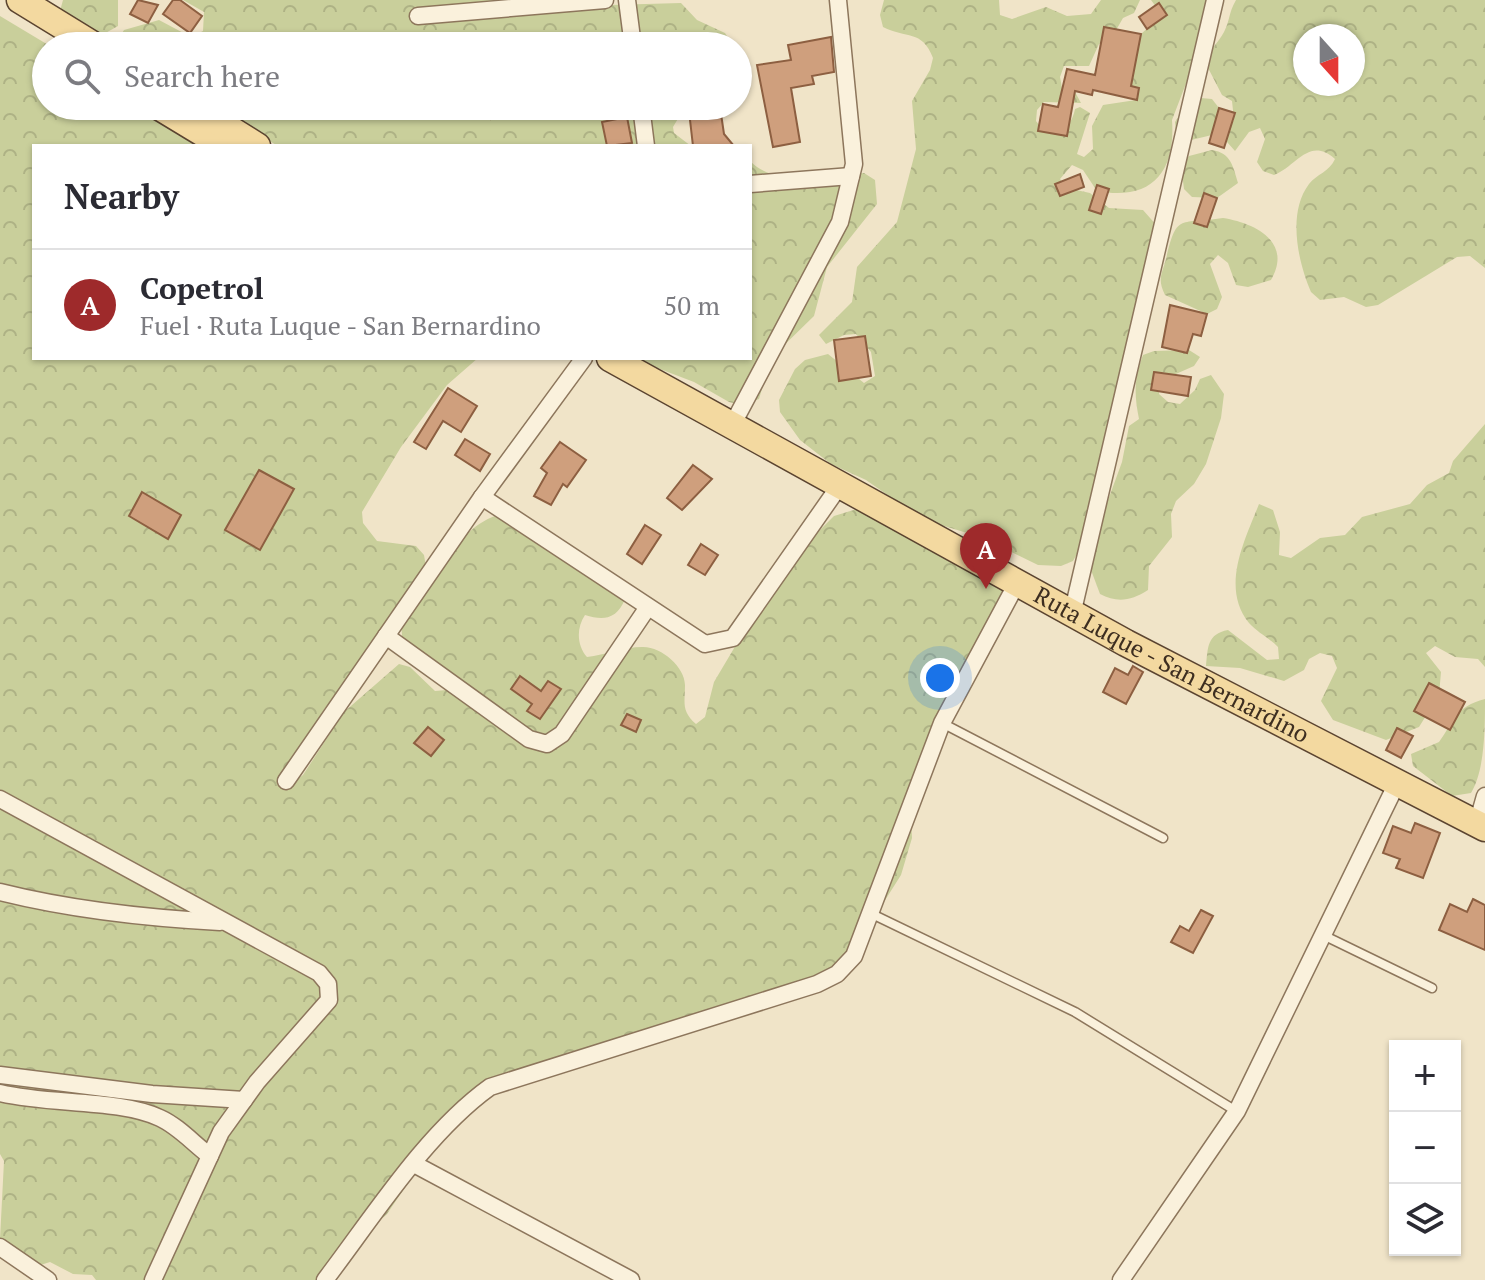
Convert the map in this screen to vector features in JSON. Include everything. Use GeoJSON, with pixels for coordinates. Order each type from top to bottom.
{"type":"FeatureCollection","features":[{"type":"Feature","properties":{"kind":"main road"},"geometry":{"type":"LineString","coordinates":[[20,0],[72,32]]}},
{"type":"Feature","properties":{"kind":"main road"},"geometry":{"type":"LineString","coordinates":[[0,8],[39,32]]}},
{"type":"Feature","properties":{"kind":"main road"},"geometry":{"type":"LineString","coordinates":[[181,120],[221,144]]}},
{"type":"Feature","properties":{"kind":"main road"},"geometry":{"type":"LineString","coordinates":[[215,120],[254,144]]}},
{"type":"Feature","properties":{"kind":"main road","name":"Ruta Luque - San Bernardino"},"geometry":{"type":"LineString","coordinates":[[614,360],[1053,603],[1481,826]]}},
{"type":"Feature","properties":{"kind":"street"},"geometry":{"type":"LineString","coordinates":[[418,16],[605,0]]}},
{"type":"Feature","properties":{"kind":"street"},"geometry":{"type":"LineString","coordinates":[[627,0],[631,32]]}},
{"type":"Feature","properties":{"kind":"street"},"geometry":{"type":"LineString","coordinates":[[728,423],[736,418],[840,222],[854,164],[838,0]]}},
{"type":"Feature","properties":{"kind":"street"},"geometry":{"type":"LineString","coordinates":[[1053,603],[1074,606],[1215,0]]}},
{"type":"Feature","properties":{"kind":"street"},"geometry":{"type":"LineString","coordinates":[[643,120],[646,144]]}},
{"type":"Feature","properties":{"kind":"street"},"geometry":{"type":"LineString","coordinates":[[752,184],[851,176]]}},
{"type":"Feature","properties":{"kind":"street"},"geometry":{"type":"LineString","coordinates":[[286,781],[482,497],[583,360]]}},
{"type":"Feature","properties":{"kind":"street"},"geometry":{"type":"LineString","coordinates":[[482,497],[705,644],[733,638],[840,485]]}},
{"type":"Feature","properties":{"kind":"street"},"geometry":{"type":"LineString","coordinates":[[325,1280],[414,1164],[474,1099],[490,1087],[817,984],[837,974],[854,956],[872,914],[942,723],[1017,583]]}},
{"type":"Feature","properties":{"kind":"street"},"geometry":{"type":"LineString","coordinates":[[386,636],[529,739],[547,744],[562,734],[648,607]]}},
{"type":"Feature","properties":{"kind":"street"},"geometry":{"type":"LineString","coordinates":[[1121,1280],[1237,1111],[1397,783]]}},
{"type":"Feature","properties":{"kind":"street"},"geometry":{"type":"LineString","coordinates":[[1481,826],[1485,796]]}},
{"type":"Feature","properties":{"kind":"street"},"geometry":{"type":"LineString","coordinates":[[0,799],[319,973],[328,984],[329,1000],[244,1100],[221,1132],[153,1280]]}},
{"type":"Feature","properties":{"kind":"street"},"geometry":{"type":"LineString","coordinates":[[0,892],[44,903],[115,913],[226,922]]}},
{"type":"Feature","properties":{"kind":"street"},"geometry":{"type":"LineString","coordinates":[[0,1075],[152,1094],[244,1100]]}},
{"type":"Feature","properties":{"kind":"street"},"geometry":{"type":"LineString","coordinates":[[0,1093],[36,1101],[129,1108],[162,1119],[210,1156]]}},
{"type":"Feature","properties":{"kind":"street"},"geometry":{"type":"LineString","coordinates":[[414,1164],[631,1280]]}},
{"type":"Feature","properties":{"kind":"street"},"geometry":{"type":"LineString","coordinates":[[0,1247],[48,1280]]}},
{"type":"Feature","properties":{"kind":"lane"},"geometry":{"type":"LineString","coordinates":[[942,723],[1163,838]]}},
{"type":"Feature","properties":{"kind":"lane"},"geometry":{"type":"LineString","coordinates":[[872,914],[1075,1012],[1237,1111]]}},
{"type":"Feature","properties":{"kind":"lane"},"geometry":{"type":"LineString","coordinates":[[1325,936],[1432,988]]}},
{"type":"Feature","properties":{"kind":"green space"},"geometry":{"type":"Polygon","coordinates":[[[63,0],[118,0],[118,26],[107,32],[97,32],[60,11],[63,0]]]}},
{"type":"Feature","properties":{"kind":"green space"},"geometry":{"type":"Polygon","coordinates":[[[183,0],[605,0],[610,5],[681,3],[697,20],[723,32],[201,32],[204,12],[183,0]]]}},
{"type":"Feature","properties":{"kind":"green space"},"geometry":{"type":"Polygon","coordinates":[[[884,0],[999,0],[1000,15],[1012,19],[1046,7],[1067,16],[1091,14],[1101,0],[1140,0],[1134,13],[1123,18],[1111,39],[1099,44],[1089,66],[1064,66],[1060,77],[1062,88],[1075,92],[1081,103],[1044,102],[1037,110],[1036,121],[1043,130],[1064,127],[1071,121],[1075,109],[1080,107],[1090,113],[1077,154],[1084,157],[1093,149],[1092,126],[1103,105],[1136,100],[1127,89],[1141,34],[1162,15],[1151,0],[1218,0],[1172,120],[1169,155],[1156,180],[1132,192],[1097,191],[1083,170],[1072,165],[1060,179],[1067,188],[1090,193],[1109,208],[1143,210],[1158,227],[1085,540],[1073,561],[1061,566],[1038,565],[983,538],[922,519],[866,480],[831,464],[800,440],[780,412],[779,400],[795,369],[805,360],[828,354],[864,383],[875,376],[871,352],[856,334],[844,335],[826,344],[819,335],[852,302],[857,267],[897,222],[916,149],[912,101],[930,70],[933,58],[929,49],[918,39],[883,27],[880,15],[884,0]]]}},
{"type":"Feature","properties":{"kind":"green space"},"geometry":{"type":"Polygon","coordinates":[[[1236,0],[1485,0],[1485,268],[1470,256],[1457,257],[1378,305],[1366,307],[1344,297],[1320,300],[1311,292],[1299,252],[1298,209],[1309,184],[1335,159],[1326,153],[1310,152],[1274,175],[1263,171],[1257,162],[1265,139],[1260,128],[1249,132],[1235,151],[1227,142],[1227,131],[1234,120],[1232,101],[1222,95],[1205,62],[1224,32],[1236,0]]]}},
{"type":"Feature","properties":{"kind":"green space"},"geometry":{"type":"Polygon","coordinates":[[[0,16],[32,35],[32,120],[174,120],[216,144],[32,144],[32,360],[476,360],[447,385],[401,447],[362,512],[363,523],[377,541],[416,546],[424,555],[426,567],[373,649],[325,708],[287,773],[294,782],[303,775],[344,712],[399,664],[410,667],[435,691],[447,690],[403,647],[401,623],[458,543],[487,519],[503,514],[625,599],[618,611],[609,617],[585,615],[579,637],[587,657],[642,647],[664,654],[681,671],[686,711],[696,724],[705,717],[714,682],[746,628],[801,549],[834,516],[857,509],[982,568],[1016,600],[1005,622],[968,664],[910,803],[912,838],[901,875],[858,943],[823,979],[567,1053],[489,1090],[429,1152],[387,1214],[350,1247],[322,1280],[96,1280],[92,1275],[73,1274],[50,1262],[25,1270],[0,1239],[4,1161],[0,1154],[0,16]]]}},
{"type":"Feature","properties":{"kind":"green space"},"geometry":{"type":"Polygon","coordinates":[[[159,20],[182,32],[123,32],[124,30],[159,20]]]}},
{"type":"Feature","properties":{"kind":"green space"},"geometry":{"type":"Polygon","coordinates":[[[1212,99],[1219,108],[1212,135],[1187,141],[1176,134],[1175,122],[1189,101],[1212,99]]]}},
{"type":"Feature","properties":{"kind":"green space"},"geometry":{"type":"Polygon","coordinates":[[[234,120],[677,120],[673,127],[674,133],[688,144],[275,144],[234,120]]]}},
{"type":"Feature","properties":{"kind":"green space"},"geometry":{"type":"Polygon","coordinates":[[[1212,150],[1227,157],[1238,183],[1217,198],[1192,197],[1184,189],[1181,165],[1189,156],[1212,150]]]}},
{"type":"Feature","properties":{"kind":"green space"},"geometry":{"type":"Polygon","coordinates":[[[752,163],[761,170],[789,178],[864,173],[875,180],[877,204],[827,267],[814,316],[771,358],[759,399],[742,405],[729,402],[694,382],[636,360],[752,360],[752,163]]]}},
{"type":"Feature","properties":{"kind":"green space"},"geometry":{"type":"Polygon","coordinates":[[[1223,218],[1247,224],[1267,237],[1274,245],[1277,267],[1271,280],[1248,287],[1236,285],[1228,263],[1218,255],[1210,264],[1222,297],[1217,309],[1207,314],[1165,295],[1161,277],[1177,227],[1189,222],[1223,218]]]}},
{"type":"Feature","properties":{"kind":"green space"},"geometry":{"type":"Polygon","coordinates":[[[1189,350],[1200,357],[1194,366],[1160,381],[1159,394],[1168,402],[1180,404],[1195,390],[1200,379],[1211,375],[1224,394],[1221,418],[1206,464],[1194,484],[1176,501],[1171,514],[1172,537],[1149,566],[1148,590],[1124,600],[1112,599],[1100,594],[1091,570],[1096,533],[1122,462],[1129,426],[1139,419],[1136,387],[1140,364],[1143,355],[1154,351],[1189,350]]]}},
{"type":"Feature","properties":{"kind":"green space"},"geometry":{"type":"Polygon","coordinates":[[[1485,424],[1485,667],[1478,659],[1455,657],[1435,646],[1426,653],[1441,672],[1439,695],[1419,727],[1386,740],[1333,720],[1321,701],[1337,668],[1332,656],[1320,653],[1309,659],[1304,670],[1284,681],[1240,668],[1206,666],[1212,638],[1228,630],[1267,660],[1279,659],[1278,647],[1249,623],[1236,594],[1242,548],[1259,504],[1273,510],[1280,532],[1279,555],[1291,558],[1320,538],[1345,535],[1362,517],[1410,504],[1427,485],[1449,473],[1453,461],[1485,424]]]}},
{"type":"Feature","properties":{"kind":"green space"},"geometry":{"type":"Polygon","coordinates":[[[1485,699],[1483,748],[1476,784],[1471,793],[1452,796],[1413,766],[1411,754],[1439,742],[1461,710],[1485,699]]]}},
{"type":"Feature","properties":{"kind":"building"},"geometry":{"type":"Polygon","coordinates":[[[138,0],[158,5],[148,23],[130,14],[138,0]]]}},
{"type":"Feature","properties":{"kind":"building"},"geometry":{"type":"Polygon","coordinates":[[[173,0],[180,0],[202,16],[189,32],[163,14],[173,0]]]}},
{"type":"Feature","properties":{"kind":"building"},"geometry":{"type":"Polygon","coordinates":[[[1159,3],[1167,15],[1147,29],[1139,17],[1159,3]]]}},
{"type":"Feature","properties":{"kind":"building"},"geometry":{"type":"Polygon","coordinates":[[[1104,27],[1141,34],[1131,86],[1139,88],[1137,100],[1093,90],[1092,95],[1075,91],[1067,136],[1038,131],[1043,104],[1058,107],[1067,69],[1095,75],[1104,27]]]}},
{"type":"Feature","properties":{"kind":"building"},"geometry":{"type":"Polygon","coordinates":[[[831,37],[834,72],[812,76],[814,84],[791,88],[800,142],[773,147],[757,65],[791,60],[788,45],[831,37]]]}},
{"type":"Feature","properties":{"kind":"building"},"geometry":{"type":"Polygon","coordinates":[[[1219,108],[1235,113],[1224,148],[1209,143],[1219,108]]]}},
{"type":"Feature","properties":{"kind":"building"},"geometry":{"type":"Polygon","coordinates":[[[628,120],[632,143],[607,144],[602,122],[628,120]]]}},
{"type":"Feature","properties":{"kind":"building"},"geometry":{"type":"Polygon","coordinates":[[[690,120],[722,120],[724,134],[732,144],[693,144],[690,120]]]}},
{"type":"Feature","properties":{"kind":"building"},"geometry":{"type":"Polygon","coordinates":[[[1080,174],[1084,187],[1060,196],[1055,184],[1080,174]]]}},
{"type":"Feature","properties":{"kind":"building"},"geometry":{"type":"Polygon","coordinates":[[[1097,185],[1109,189],[1101,214],[1089,210],[1097,185]]]}},
{"type":"Feature","properties":{"kind":"building"},"geometry":{"type":"Polygon","coordinates":[[[1204,193],[1217,198],[1207,227],[1194,223],[1204,193]]]}},
{"type":"Feature","properties":{"kind":"building"},"geometry":{"type":"Polygon","coordinates":[[[1170,305],[1207,314],[1201,336],[1193,334],[1187,353],[1162,347],[1170,305]]]}},
{"type":"Feature","properties":{"kind":"building"},"geometry":{"type":"Polygon","coordinates":[[[865,336],[871,376],[839,381],[834,340],[865,336]]]}},
{"type":"Feature","properties":{"kind":"building"},"geometry":{"type":"Polygon","coordinates":[[[1154,372],[1191,377],[1188,396],[1151,390],[1154,372]]]}},
{"type":"Feature","properties":{"kind":"building"},"geometry":{"type":"Polygon","coordinates":[[[448,388],[477,406],[461,432],[443,421],[426,449],[414,442],[448,388]]]}},
{"type":"Feature","properties":{"kind":"building"},"geometry":{"type":"Polygon","coordinates":[[[465,439],[490,454],[480,471],[455,455],[465,439]]]}},
{"type":"Feature","properties":{"kind":"building"},"geometry":{"type":"Polygon","coordinates":[[[560,442],[586,460],[567,487],[563,484],[551,505],[534,496],[547,473],[541,468],[560,442]]]}},
{"type":"Feature","properties":{"kind":"building"},"geometry":{"type":"Polygon","coordinates":[[[693,465],[712,479],[682,510],[667,498],[693,465]]]}},
{"type":"Feature","properties":{"kind":"building"},"geometry":{"type":"Polygon","coordinates":[[[259,470],[294,489],[260,550],[225,530],[259,470]]]}},
{"type":"Feature","properties":{"kind":"building"},"geometry":{"type":"Polygon","coordinates":[[[142,492],[181,515],[168,539],[129,516],[142,492]]]}},
{"type":"Feature","properties":{"kind":"building"},"geometry":{"type":"Polygon","coordinates":[[[645,525],[661,535],[642,564],[627,554],[645,525]]]}},
{"type":"Feature","properties":{"kind":"building"},"geometry":{"type":"Polygon","coordinates":[[[701,544],[718,555],[705,575],[688,565],[701,544]]]}},
{"type":"Feature","properties":{"kind":"building"},"geometry":{"type":"Polygon","coordinates":[[[1133,666],[1143,672],[1126,704],[1103,692],[1115,668],[1128,675],[1133,666]]]}},
{"type":"Feature","properties":{"kind":"building"},"geometry":{"type":"Polygon","coordinates":[[[520,676],[541,691],[548,681],[561,689],[540,719],[527,711],[532,704],[511,689],[520,676]]]}},
{"type":"Feature","properties":{"kind":"building"},"geometry":{"type":"Polygon","coordinates":[[[1429,683],[1465,702],[1450,730],[1414,711],[1429,683]]]}},
{"type":"Feature","properties":{"kind":"building"},"geometry":{"type":"Polygon","coordinates":[[[627,714],[641,720],[636,732],[621,725],[627,714]]]}},
{"type":"Feature","properties":{"kind":"building"},"geometry":{"type":"Polygon","coordinates":[[[428,727],[444,740],[431,756],[414,743],[428,727]]]}},
{"type":"Feature","properties":{"kind":"building"},"geometry":{"type":"Polygon","coordinates":[[[1397,728],[1413,736],[1401,758],[1386,750],[1397,728]]]}},
{"type":"Feature","properties":{"kind":"building"},"geometry":{"type":"Polygon","coordinates":[[[1415,823],[1440,833],[1423,878],[1396,868],[1400,859],[1383,853],[1393,826],[1411,833],[1415,823]]]}},
{"type":"Feature","properties":{"kind":"building"},"geometry":{"type":"Polygon","coordinates":[[[1473,899],[1485,905],[1485,950],[1439,930],[1450,904],[1467,912],[1473,899]]]}},
{"type":"Feature","properties":{"kind":"building"},"geometry":{"type":"Polygon","coordinates":[[[1201,910],[1213,916],[1193,953],[1171,942],[1180,926],[1189,931],[1201,910]]]}},
{"type":"Feature","properties":{"kind":"place","name":"Copetrol"},"geometry":{"type":"Point","coordinates":[986,589]}}]}
